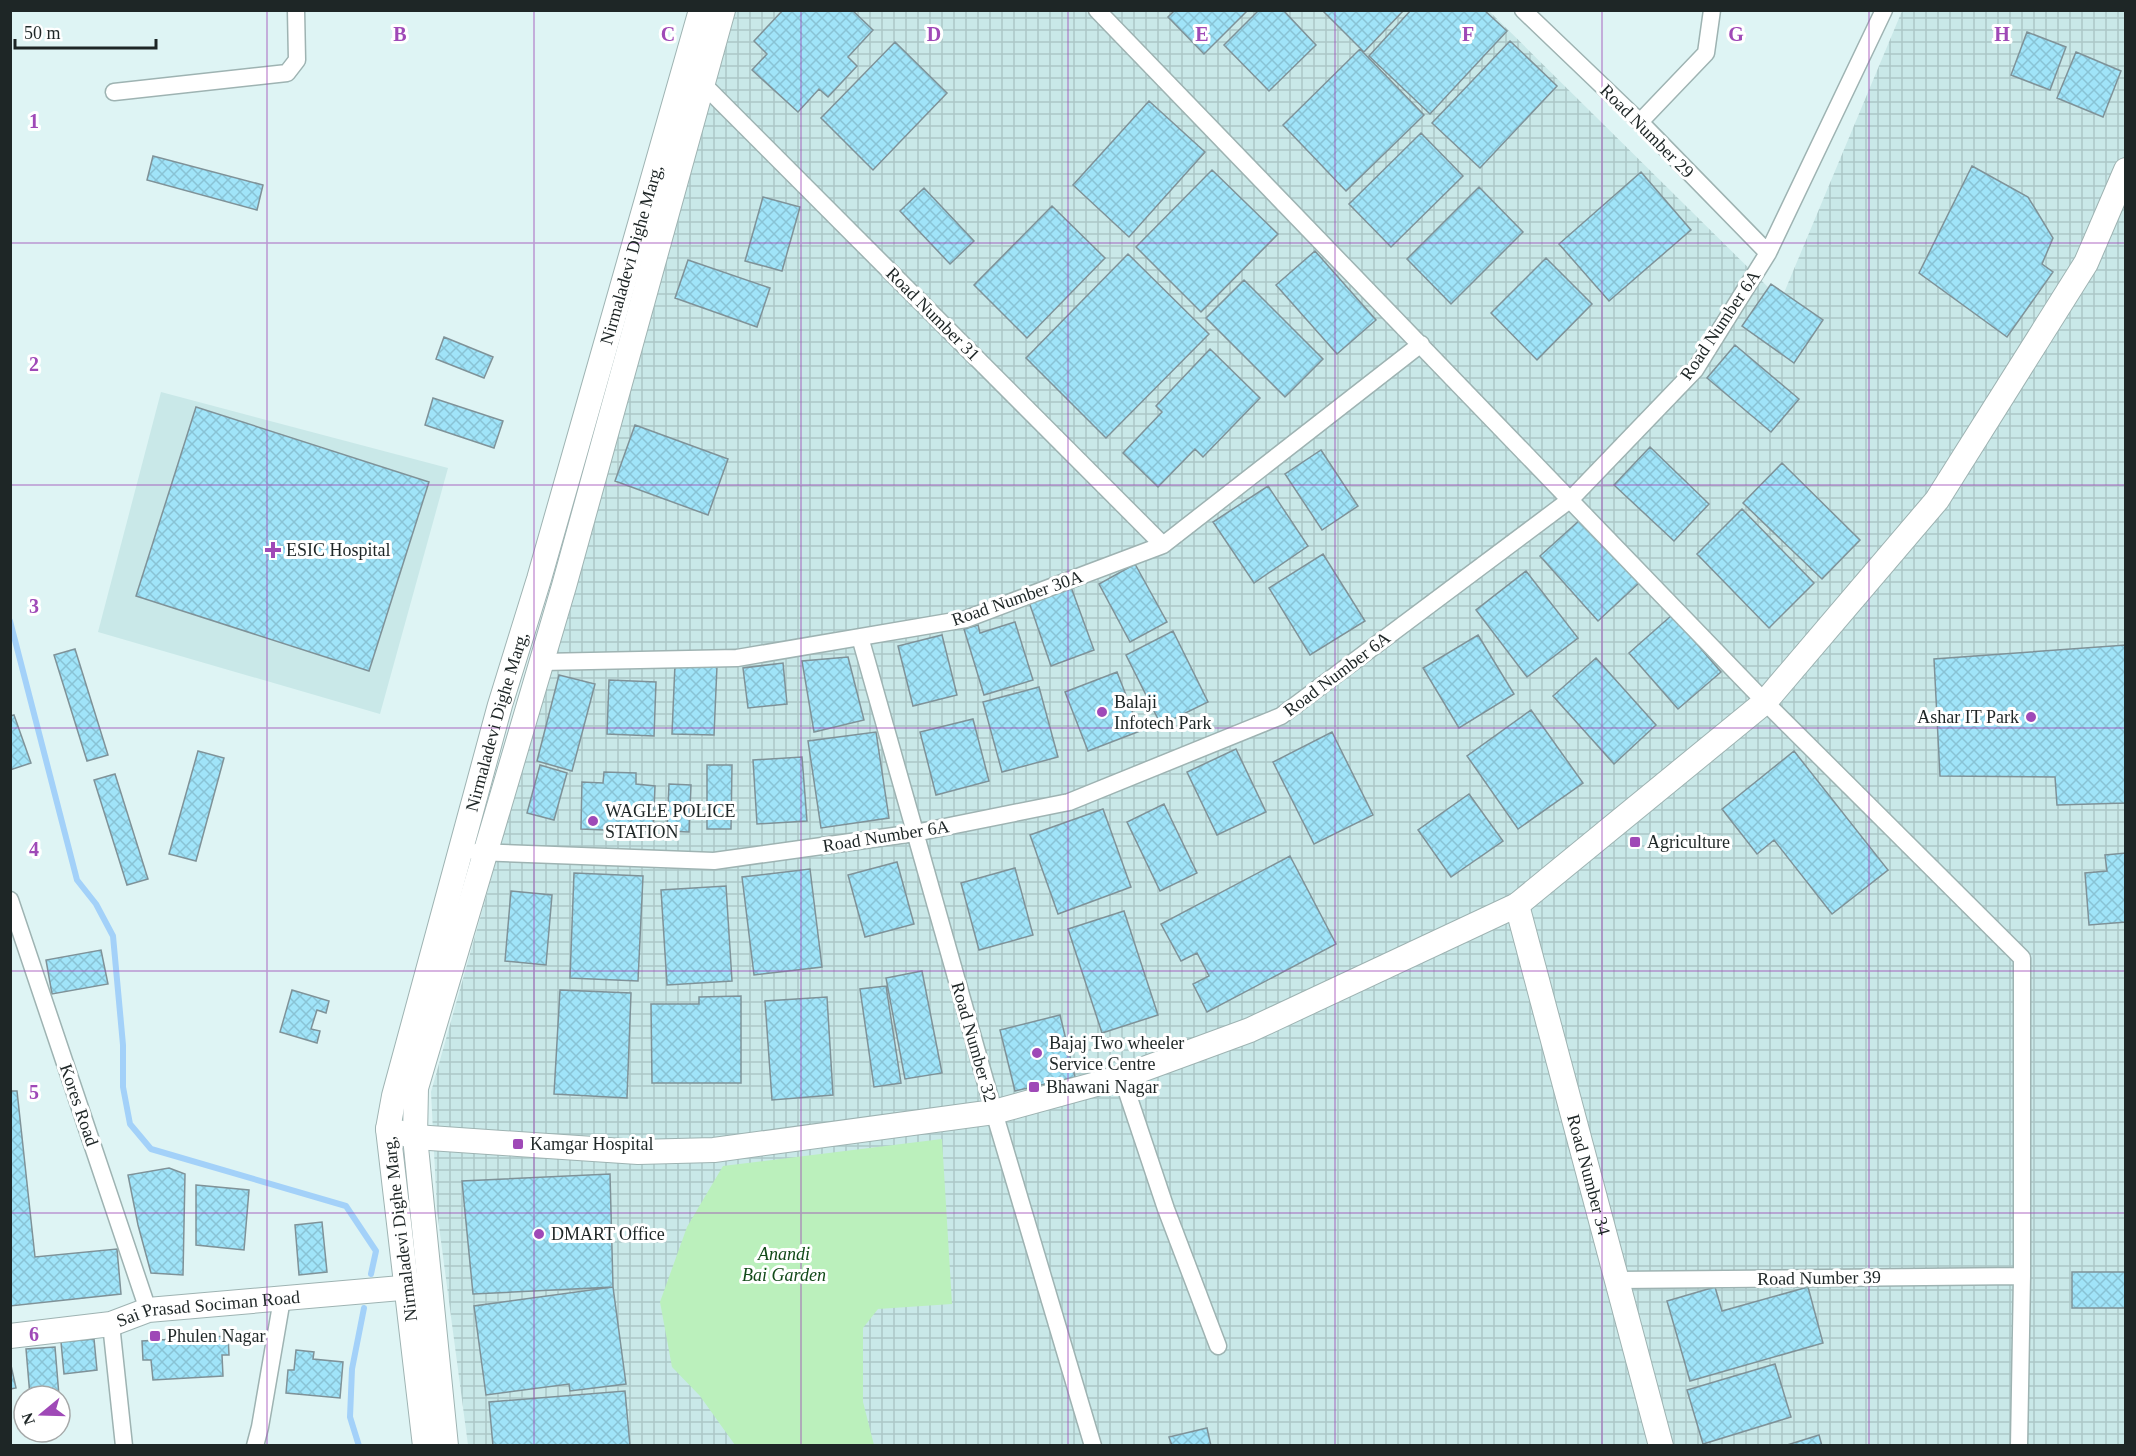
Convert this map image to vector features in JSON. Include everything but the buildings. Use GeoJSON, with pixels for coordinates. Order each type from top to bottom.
{"type":"FeatureCollection","features":[{"type":"Feature","properties":{"kind":"street"},"geometry":{"type":"LineString","coordinates":[[114,92],[287,73],[297,60],[296,10]]}},
{"type":"Feature","properties":{"kind":"street","name":"Nirmaladevi Dighe Marg,"},"geometry":{"type":"LineString","coordinates":[[446,1446],[388,1128],[394,1096],[500,705],[542,567],[701,10]]}},
{"type":"Feature","properties":{"kind":"street","name":"Nirmaladevi Dighe Marg,"},"geometry":{"type":"LineString","coordinates":[[425,1446],[418,1287],[416,1088],[542,662],[723,10]]}},
{"type":"Feature","properties":{"kind":"street"},"geometry":{"type":"LineString","coordinates":[[1097,10],[1765,702],[2022,958],[2022,1276],[2019,1446]]}},
{"type":"Feature","properties":{"kind":"street","name":"Road Number 29"},"geometry":{"type":"LineString","coordinates":[[1523,10],[1640,122],[1768,254]]}},
{"type":"Feature","properties":{"kind":"street"},"geometry":{"type":"LineString","coordinates":[[1640,122],[1706,53],[1712,10]]}},
{"type":"Feature","properties":{"kind":"street","name":"Road Number 6A"},"geometry":{"type":"LineString","coordinates":[[460,851],[714,861],[915,833],[1069,802],[1281,716],[1571,499],[1695,370],[1768,254],[1884,10]]}},
{"type":"Feature","properties":{"kind":"street","name":"Road Number 31"},"geometry":{"type":"LineString","coordinates":[[703,84],[1163,544]]}},
{"type":"Feature","properties":{"kind":"street"},"geometry":{"type":"LineString","coordinates":[[388,1128],[416,1137],[638,1152],[714,1150],[994,1112],[1122,1077],[1250,1030],[1517,905],[1765,702],[1937,500],[2086,263],[2126,170]]}},
{"type":"Feature","properties":{"kind":"street","name":"Road Number 30A"},"geometry":{"type":"LineString","coordinates":[[542,662],[737,658],[966,619],[1163,544],[1421,344]]}},
{"type":"Feature","properties":{"kind":"street","name":"Road Number 32"},"geometry":{"type":"LineString","coordinates":[[861,637],[1090,1445]]}},
{"type":"Feature","properties":{"kind":"street","name":"Kores Road"},"geometry":{"type":"LineString","coordinates":[[10,900],[148,1310]]}},
{"type":"Feature","properties":{"kind":"street","name":"Road Number 34"},"geometry":{"type":"LineString","coordinates":[[1517,905],[1661,1446]]}},
{"type":"Feature","properties":{"kind":"street"},"geometry":{"type":"LineString","coordinates":[[1122,1077],[1166,1209],[1218,1346]]}},
{"type":"Feature","properties":{"kind":"street","name":"Road Number 39"},"geometry":{"type":"LineString","coordinates":[[1617,1280],[2022,1276]]}},
{"type":"Feature","properties":{"kind":"street","name":"Sai Prasad Sociman Road"},"geometry":{"type":"LineString","coordinates":[[10,1336],[111,1324],[148,1310],[418,1287]]}},
{"type":"Feature","properties":{"kind":"street"},"geometry":{"type":"LineString","coordinates":[[255,1446],[282,1299]]}},
{"type":"Feature","properties":{"kind":"street"},"geometry":{"type":"LineString","coordinates":[[111,1324],[124,1446]]}},
{"type":"Feature","properties":{"kind":"shaded area"},"geometry":{"type":"Polygon","coordinates":[[[736,11],[1489,11],[1781,300],[1902,11],[2125,11],[2125,1445],[468,1445],[437,1211],[431,1092],[736,11]]]}},
{"type":"Feature","properties":{"kind":"shaded area","name":"ESIC Hospital"},"geometry":{"type":"Polygon","coordinates":[[[161,392],[448,468],[380,714],[98,632],[161,392]]]}},
{"type":"Feature","properties":{"kind":"green space","name":"Anandi Bai Garden"},"geometry":{"type":"Polygon","coordinates":[[[942,1139],[952,1304],[878,1309],[863,1328],[863,1402],[874,1445],[735,1445],[700,1396],[672,1367],[660,1302],[687,1227],[723,1166],[942,1139]]]}},
{"type":"Feature","properties":{"kind":"waterway"},"geometry":{"type":"LineString","coordinates":[[10,621],[77,880],[96,904],[113,936],[123,1045],[123,1087],[130,1124],[151,1149],[346,1206],[376,1251],[371,1274]]}},
{"type":"Feature","properties":{"kind":"waterway"},"geometry":{"type":"LineString","coordinates":[[359,1446],[350,1417],[352,1369],[364,1308]]}},
{"type":"Feature","properties":{"kind":"place","name":"ESIC Hospital"},"geometry":{"type":"Point","coordinates":[273,550]}},
{"type":"Feature","properties":{"kind":"place","name":"Balaji Infotech Park"},"geometry":{"type":"Point","coordinates":[1102,712]}},
{"type":"Feature","properties":{"kind":"place","name":"Ashar IT Park"},"geometry":{"type":"Point","coordinates":[2031,717]}},
{"type":"Feature","properties":{"kind":"place","name":"WAGLE POLICE STATION"},"geometry":{"type":"Point","coordinates":[593,821]}},
{"type":"Feature","properties":{"kind":"place","name":"Agriculture"},"geometry":{"type":"Point","coordinates":[1635,842]}},
{"type":"Feature","properties":{"kind":"place","name":"Bajaj Two wheeler Service Centre"},"geometry":{"type":"Point","coordinates":[1037,1053]}},
{"type":"Feature","properties":{"kind":"place","name":"Bhawani Nagar"},"geometry":{"type":"Point","coordinates":[1034,1087]}},
{"type":"Feature","properties":{"kind":"place","name":"Kamgar Hospital"},"geometry":{"type":"Point","coordinates":[518,1144]}},
{"type":"Feature","properties":{"kind":"place","name":"DMART Office"},"geometry":{"type":"Point","coordinates":[539,1234]}},
{"type":"Feature","properties":{"kind":"place","name":"Phulen Nagar"},"geometry":{"type":"Point","coordinates":[155,1336]}}]}
